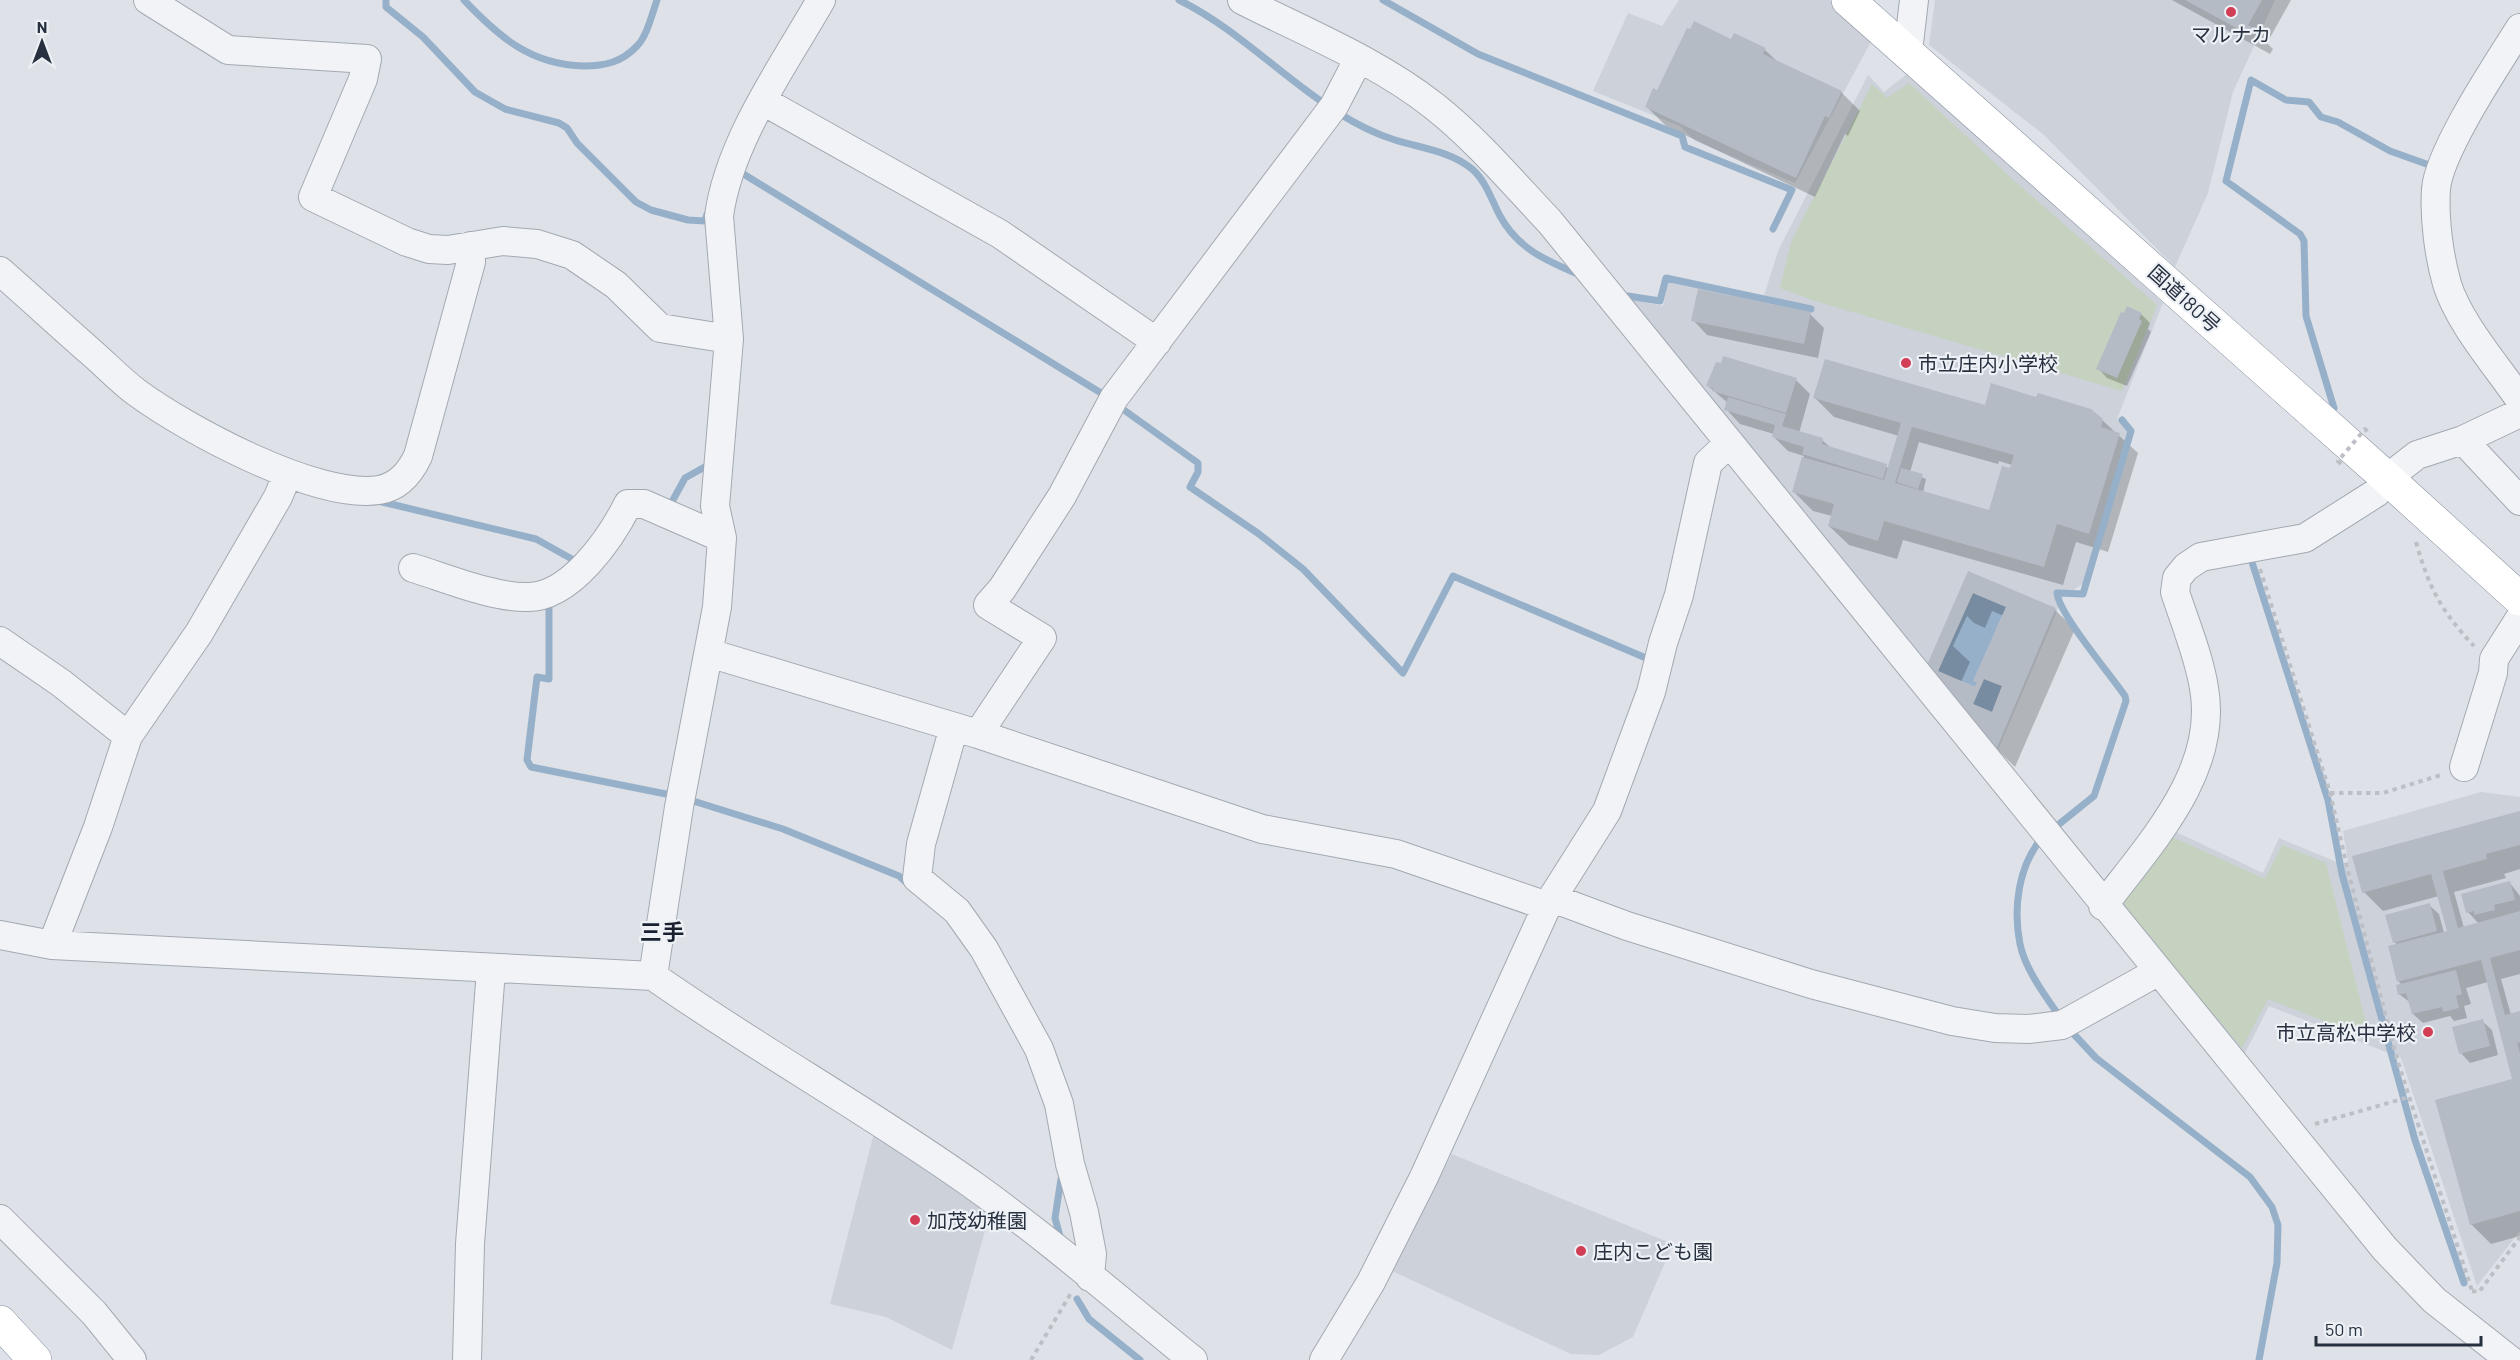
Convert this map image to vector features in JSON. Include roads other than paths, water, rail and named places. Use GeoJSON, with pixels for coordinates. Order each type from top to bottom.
{"type":"FeatureCollection","features":[{"type":"Feature","properties":{"kind":"highway","name":"国道180号"},"geometry":{"type":"LineString","coordinates":[[1848,0],[2390,480],[2520,599]]}},
{"type":"Feature","properties":{"kind":"highway"},"geometry":{"type":"LineString","coordinates":[[0,1322],[35,1360]]}},
{"type":"Feature","properties":{"kind":"street"},"geometry":{"type":"LineString","coordinates":[[148,0],[228,51],[367,58],[363,79],[314,197],[407,242],[429,249],[448,250],[503,241],[537,244],[572,255],[616,285],[660,328],[724,338]]}},
{"type":"Feature","properties":{"kind":"street"},"geometry":{"type":"LineString","coordinates":[[653,976],[679,807],[717,607],[722,538],[715,507],[724,338],[719,216],[731,168],[763,101],[820,0]]}},
{"type":"Feature","properties":{"kind":"street"},"geometry":{"type":"LineString","coordinates":[[1908,52],[1914,0]]}},
{"type":"Feature","properties":{"kind":"street"},"geometry":{"type":"LineString","coordinates":[[1247,1],[1359,58],[1434,106],[1493,161],[1550,222],[2103,906],[2159,971],[2385,1250],[2434,1300],[2510,1360]]}},
{"type":"Feature","properties":{"kind":"street"},"geometry":{"type":"LineString","coordinates":[[2520,28],[2446,154],[2436,188],[2440,246],[2448,285],[2466,321],[2520,400]]}},
{"type":"Feature","properties":{"kind":"street"},"geometry":{"type":"LineString","coordinates":[[1087,1274],[1092,1254],[1084,1212],[1070,1164],[1059,1104],[1039,1049],[984,949],[957,911],[916,878],[921,844],[966,731],[1042,638],[988,605],[1002,589],[1062,496],[1113,400],[1332,108],[1359,58]]}},
{"type":"Feature","properties":{"kind":"street"},"geometry":{"type":"LineString","coordinates":[[763,101],[1000,234],[1157,342]]}},
{"type":"Feature","properties":{"kind":"street"},"geometry":{"type":"LineString","coordinates":[[0,271],[136,392],[285,479],[365,490],[389,487],[406,476],[418,456],[471,262],[471,246]]}},
{"type":"Feature","properties":{"kind":"street"},"geometry":{"type":"LineString","coordinates":[[2103,906],[2160,830],[2193,774],[2201,748],[2205,725],[2204,687],[2175,592],[2177,578],[2186,567],[2201,557],[2305,538],[2376,493],[2417,455],[2463,440],[2520,413]]}},
{"type":"Feature","properties":{"kind":"street"},"geometry":{"type":"LineString","coordinates":[[2463,440],[2520,501]]}},
{"type":"Feature","properties":{"kind":"street"},"geometry":{"type":"LineString","coordinates":[[1324,1360],[1371,1282],[1424,1177],[1555,902],[1607,812],[1659,664],[1679,595],[1708,463],[1729,443]]}},
{"type":"Feature","properties":{"kind":"street"},"geometry":{"type":"LineString","coordinates":[[52,945],[98,826],[128,736],[199,633],[285,479]]}},
{"type":"Feature","properties":{"kind":"street"},"geometry":{"type":"LineString","coordinates":[[413,568],[497,592],[529,598],[554,591],[603,547],[628,504],[644,504],[722,538]]}},
{"type":"Feature","properties":{"kind":"street"},"geometry":{"type":"LineString","coordinates":[[2464,767],[2494,664],[2520,618]]}},
{"type":"Feature","properties":{"kind":"street"},"geometry":{"type":"LineString","coordinates":[[0,641],[61,683],[128,736]]}},
{"type":"Feature","properties":{"kind":"street"},"geometry":{"type":"LineString","coordinates":[[709,653],[966,731],[1262,829],[1396,854],[1811,984],[1952,1021],[2017,1029],[2064,1024],[2159,971]]}},
{"type":"Feature","properties":{"kind":"street"},"geometry":{"type":"LineString","coordinates":[[0,935],[52,945],[351,959],[491,970],[653,976],[724,1026],[971,1183],[1193,1360]]}},
{"type":"Feature","properties":{"kind":"street"},"geometry":{"type":"LineString","coordinates":[[466,1360],[470,1244],[491,970]]}},
{"type":"Feature","properties":{"kind":"street"},"geometry":{"type":"LineString","coordinates":[[0,1219],[94,1313],[132,1360]]}},
{"type":"Feature","properties":{"kind":"water"},"geometry":{"type":"Polygon","coordinates":[[[1973,593],[2006,607],[1974,680],[1977,682],[1975,687],[1938,671],[1973,593]]]}},
{"type":"Feature","properties":{"kind":"water"},"geometry":{"type":"Polygon","coordinates":[[[1984,679],[2002,686],[1992,712],[1973,704],[1984,679]]]}},
{"type":"Feature","properties":{"kind":"waterway"},"geometry":{"type":"LineString","coordinates":[[386,0],[386,7],[423,37],[475,92],[505,109],[559,123],[567,128],[577,143],[636,202],[651,210],[688,220],[705,221],[707,214]]}},
{"type":"Feature","properties":{"kind":"waterway"},"geometry":{"type":"LineString","coordinates":[[464,0],[490,26],[517,46],[548,60],[584,66],[613,62],[637,46],[644,37],[657,0]]}},
{"type":"Feature","properties":{"kind":"waterway"},"geometry":{"type":"LineString","coordinates":[[1179,0],[1237,36],[1328,106]]}},
{"type":"Feature","properties":{"kind":"waterway"},"geometry":{"type":"LineString","coordinates":[[1383,0],[1478,54],[1682,136],[1685,147],[1792,190],[1773,229]]}},
{"type":"Feature","properties":{"kind":"waterway"},"geometry":{"type":"LineString","coordinates":[[2334,408],[2306,316],[2304,241],[2300,234],[2226,181],[2251,80],[2286,100],[2309,102],[2321,117],[2338,122],[2390,151],[2432,166]]}},
{"type":"Feature","properties":{"kind":"waterway"},"geometry":{"type":"LineString","coordinates":[[1337,112],[1380,135],[1445,154],[1472,169],[1481,179],[1500,216],[1515,237],[1534,253],[1580,275]]}},
{"type":"Feature","properties":{"kind":"waterway"},"geometry":{"type":"LineString","coordinates":[[737,170],[1106,396]]}},
{"type":"Feature","properties":{"kind":"waterway"},"geometry":{"type":"LineString","coordinates":[[1628,296],[1660,301],[1666,278],[1811,309]]}},
{"type":"Feature","properties":{"kind":"waterway"},"geometry":{"type":"LineString","coordinates":[[1117,405],[1198,463],[1198,472],[1190,487],[1259,534],[1303,569],[1403,673],[1453,576],[1653,661]]}},
{"type":"Feature","properties":{"kind":"waterway"},"geometry":{"type":"LineString","coordinates":[[2053,829],[2094,796],[2126,701],[2125,696],[2066,615],[2057,593],[2083,594],[2131,431],[2122,420]]}},
{"type":"Feature","properties":{"kind":"waterway"},"geometry":{"type":"LineString","coordinates":[[668,509],[685,478],[710,464]]}},
{"type":"Feature","properties":{"kind":"waterway"},"geometry":{"type":"LineString","coordinates":[[378,501],[536,539],[579,563]]}},
{"type":"Feature","properties":{"kind":"waterway"},"geometry":{"type":"LineString","coordinates":[[2250,556],[2328,800],[2342,874],[2415,1140],[2464,1283]]}},
{"type":"Feature","properties":{"kind":"waterway"},"geometry":{"type":"LineString","coordinates":[[549,600],[549,679],[537,677],[527,760],[531,767],[671,795]]}},
{"type":"Feature","properties":{"kind":"waterway"},"geometry":{"type":"LineString","coordinates":[[690,800],[783,829],[899,876],[910,886]]}},
{"type":"Feature","properties":{"kind":"waterway"},"geometry":{"type":"LineString","coordinates":[[2042,838],[2027,861],[2019,888],[2018,931],[2026,963],[2060,1017]]}},
{"type":"Feature","properties":{"kind":"waterway"},"geometry":{"type":"LineString","coordinates":[[2069,1029],[2096,1058],[2250,1177],[2272,1207],[2278,1225],[2277,1263],[2259,1360]]}},
{"type":"Feature","properties":{"kind":"waterway"},"geometry":{"type":"LineString","coordinates":[[1061,1179],[1055,1218],[1061,1240]]}},
{"type":"Feature","properties":{"kind":"waterway"},"geometry":{"type":"LineString","coordinates":[[1077,1299],[1089,1319],[1140,1360]]}},
{"type":"Feature","properties":{"kind":"place","name":"マルナカ"},"geometry":{"type":"Point","coordinates":[2231,12]}},
{"type":"Feature","properties":{"kind":"place","name":"市立庄内小学校"},"geometry":{"type":"Point","coordinates":[1906,363]}},
{"type":"Feature","properties":{"kind":"place","name":"市立高松中学校"},"geometry":{"type":"Point","coordinates":[2428,1032]}},
{"type":"Feature","properties":{"kind":"place","name":"加茂幼稚園"},"geometry":{"type":"Point","coordinates":[915,1220]}},
{"type":"Feature","properties":{"kind":"place","name":"庄内こども園"},"geometry":{"type":"Point","coordinates":[1581,1251]}},
{"type":"Feature","properties":{"kind":"district","name":"三手"},"geometry":{"type":"Point","coordinates":[662,931]}}]}
